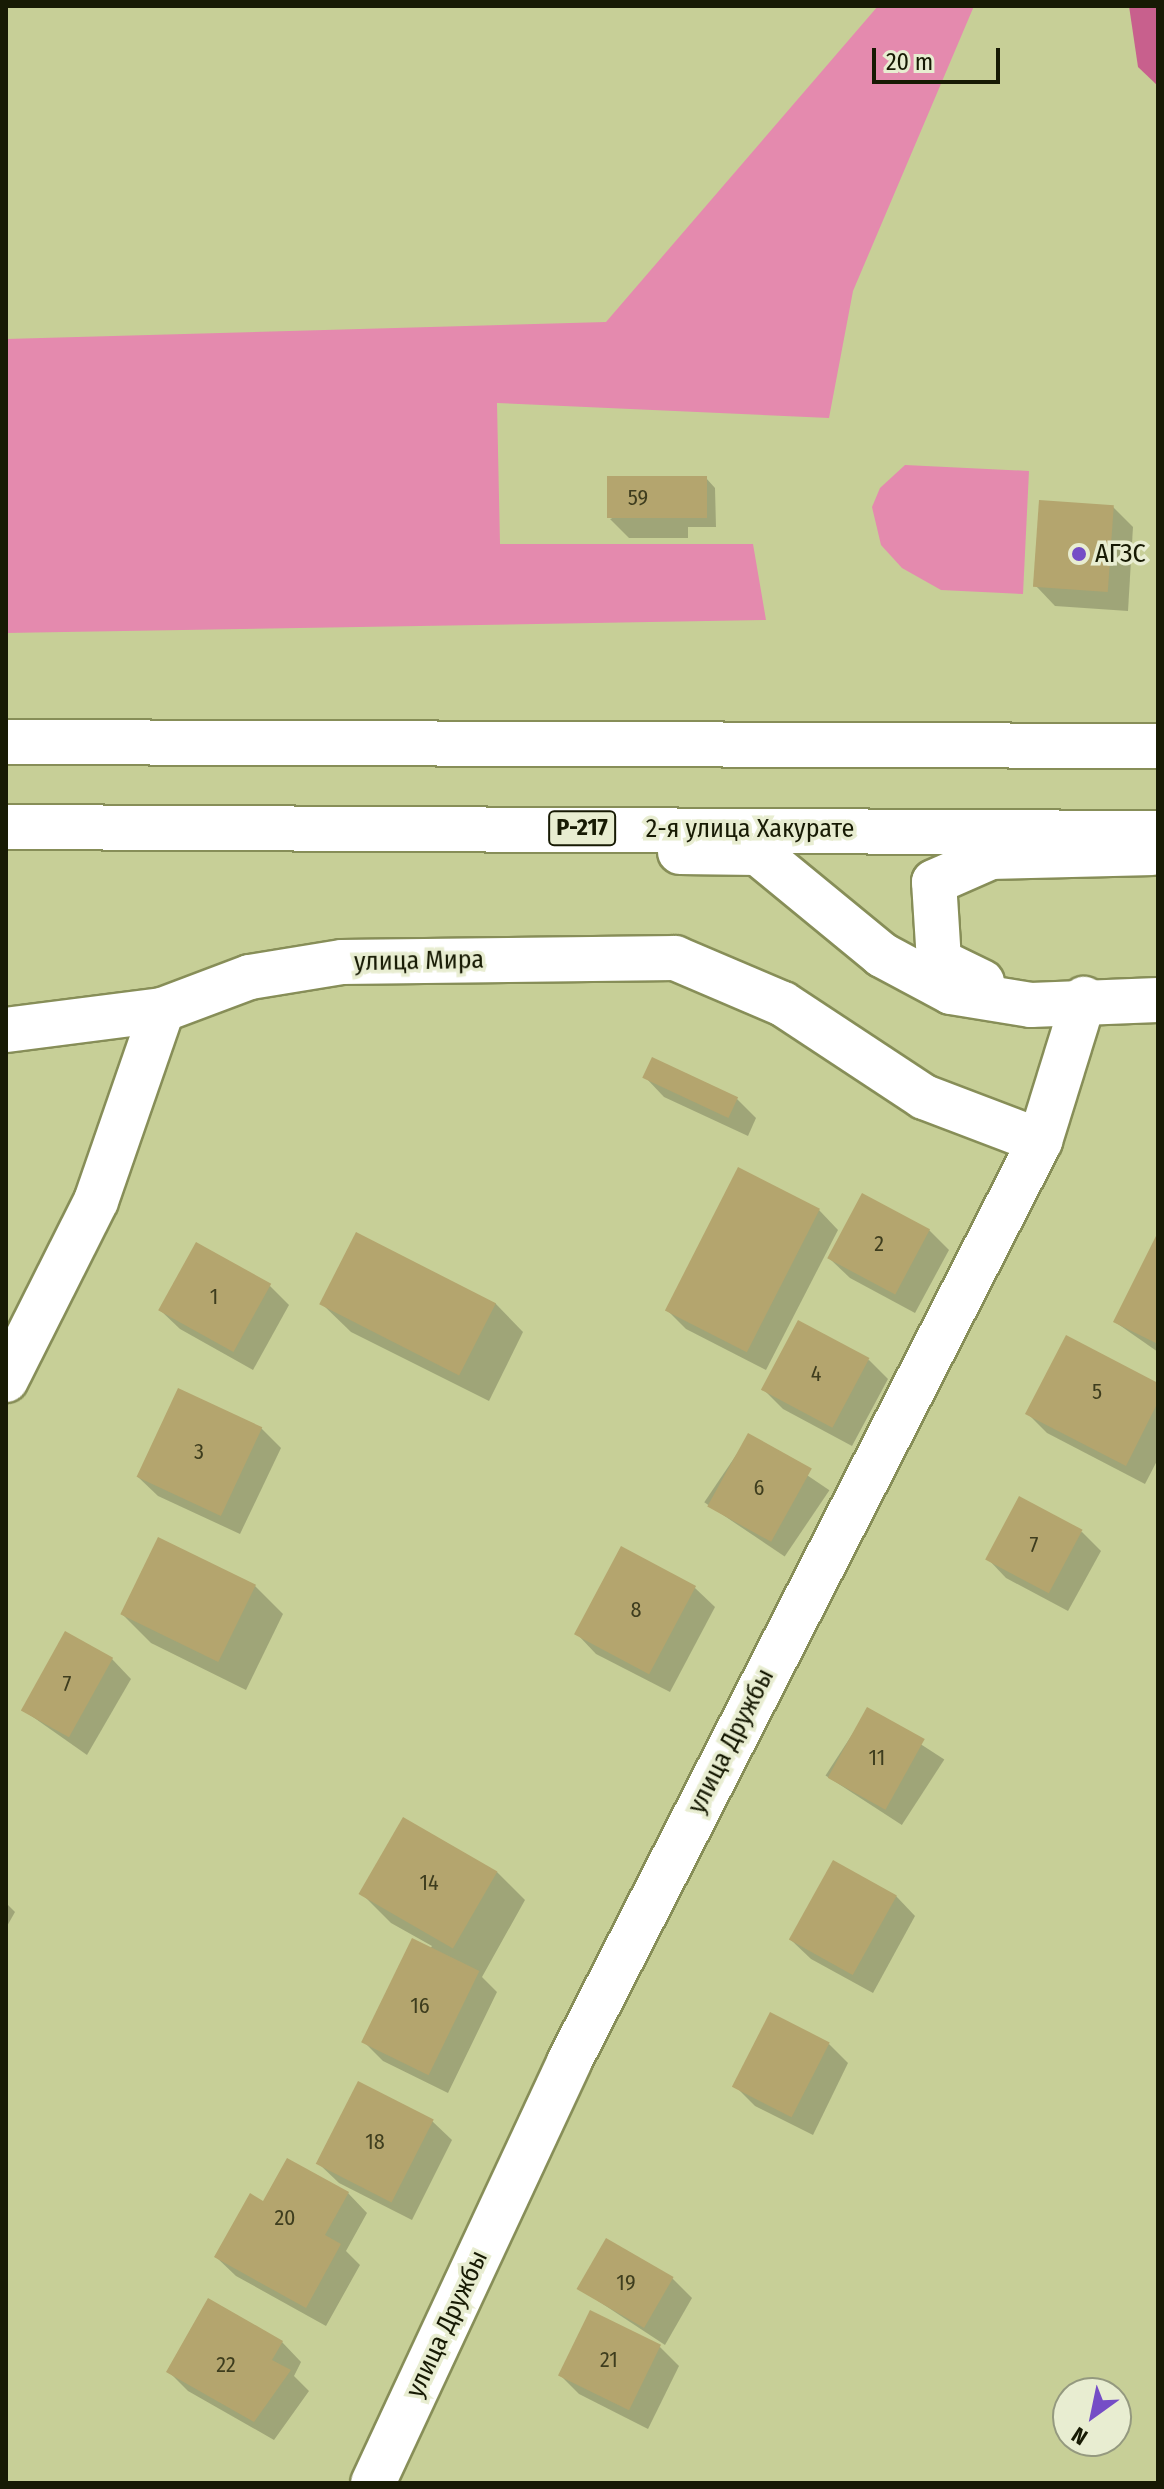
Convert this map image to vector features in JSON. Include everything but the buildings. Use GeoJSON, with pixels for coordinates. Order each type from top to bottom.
{"type":"FeatureCollection","features":[{"type":"Feature","properties":{"kind":"street"},"geometry":{"type":"LineString","coordinates":[[6,742],[1158,746]]}},
{"type":"Feature","properties":{"kind":"street","name":"2-я улица Хакурате"},"geometry":{"type":"LineString","coordinates":[[6,827],[1158,833]]}},
{"type":"Feature","properties":{"kind":"street"},"geometry":{"type":"LineString","coordinates":[[6,839],[758,853],[882,955],[951,992],[1031,1005],[1084,999],[1158,1000]]}},
{"type":"Feature","properties":{"kind":"street"},"geometry":{"type":"LineString","coordinates":[[1031,1005],[939,961],[934,882],[991,857],[1158,853]]}},
{"type":"Feature","properties":{"kind":"street","name":"улица Мира"},"geometry":{"type":"LineString","coordinates":[[6,1030],[162,1010],[250,977],[342,962],[675,958],[783,1004],[924,1097],[1040,1141]]}},
{"type":"Feature","properties":{"kind":"street","name":"улица Дружбы"},"geometry":{"type":"LineString","coordinates":[[373,2483],[583,2034],[1040,1141],[1084,999]]}},
{"type":"Feature","properties":{"kind":"street"},"geometry":{"type":"LineString","coordinates":[[6,1380],[96,1201],[162,1010]]}},
{"type":"Feature","properties":{"kind":"shaded area"},"geometry":{"type":"Polygon","coordinates":[[[878,6],[974,6],[853,291],[829,418],[497,403],[500,544],[753,544],[766,620],[6,633],[6,339],[606,322],[878,6]]]}},
{"type":"Feature","properties":{"kind":"shaded area"},"geometry":{"type":"Polygon","coordinates":[[[1129,6],[1158,6],[1158,86],[1138,67],[1129,6]]]}},
{"type":"Feature","properties":{"kind":"shaded area"},"geometry":{"type":"Polygon","coordinates":[[[905,465],[1029,471],[1023,594],[941,590],[902,568],[881,545],[872,507],[880,488],[905,465]]]}},
{"type":"Feature","properties":{"kind":"place","name":"АГЗС"},"geometry":{"type":"Point","coordinates":[1079,554]}}]}
